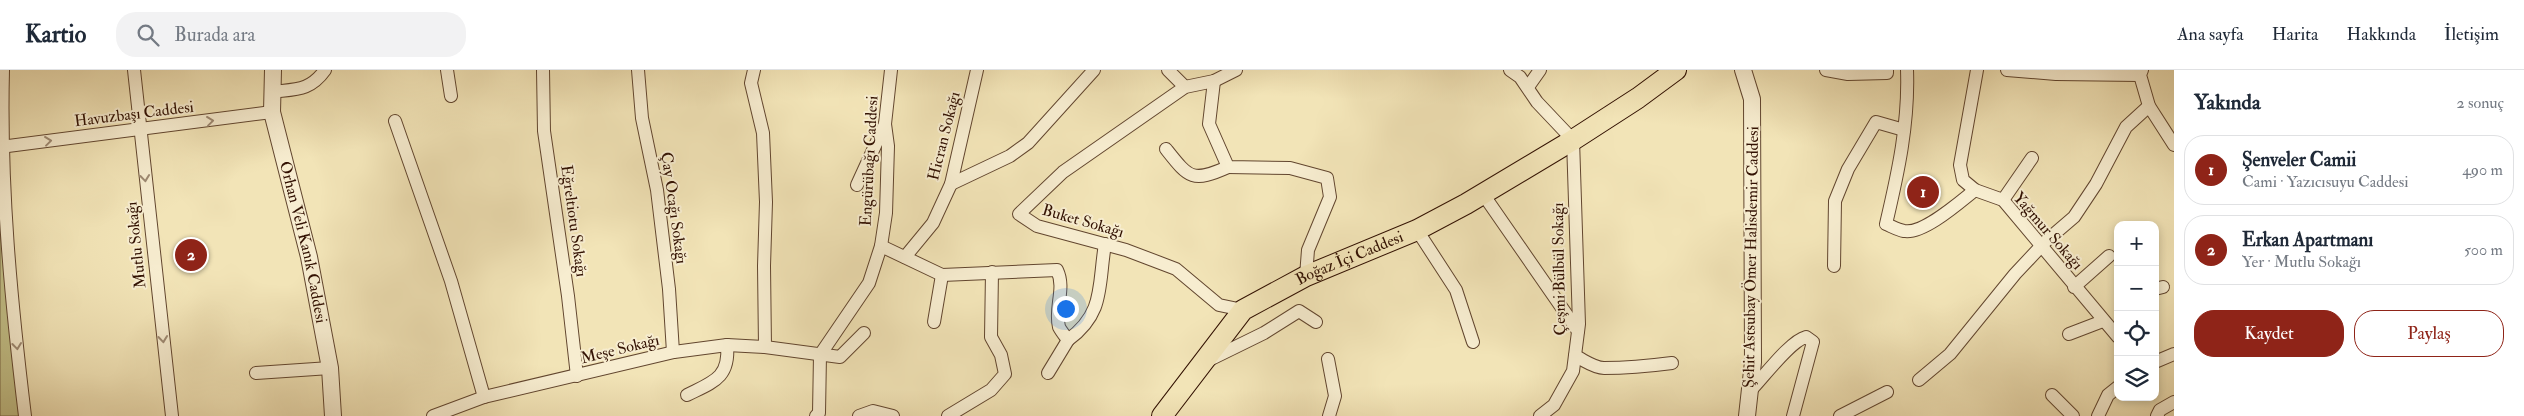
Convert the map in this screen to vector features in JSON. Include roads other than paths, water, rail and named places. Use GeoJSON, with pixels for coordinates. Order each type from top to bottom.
{"type":"FeatureCollection","features":[{"type":"Feature","properties":{"kind":"main road"},"geometry":{"type":"LineString","coordinates":[[1638,98],[1656,70]]}},
{"type":"Feature","properties":{"kind":"main road","name":"Boğaz İçi Caddesi"},"geometry":{"type":"LineString","coordinates":[[1162,416],[1243,310],[1306,276],[1417,230],[1483,194],[1573,140],[1638,98],[1676,70]]}},
{"type":"Feature","properties":{"kind":"street"},"geometry":{"type":"LineString","coordinates":[[2,70],[1,147],[9,275],[25,416]]}},
{"type":"Feature","properties":{"kind":"street","name":"Mutlu Sokağı"},"geometry":{"type":"LineString","coordinates":[[134,70],[172,416]]}},
{"type":"Feature","properties":{"kind":"street","name":"Orhan Veli Kanık Caddesi"},"geometry":{"type":"LineString","coordinates":[[273,70],[272,112],[309,257],[330,368],[333,416]]}},
{"type":"Feature","properties":{"kind":"street"},"geometry":{"type":"LineString","coordinates":[[272,92],[301,88],[316,82],[325,70]]}},
{"type":"Feature","properties":{"kind":"street"},"geometry":{"type":"LineString","coordinates":[[447,70],[451,96]]}},
{"type":"Feature","properties":{"kind":"street","name":"Eğreltiotu Sokağı"},"geometry":{"type":"LineString","coordinates":[[543,70],[544,131],[568,296],[577,376]]}},
{"type":"Feature","properties":{"kind":"street","name":"Çay Ocağı Sokağı"},"geometry":{"type":"LineString","coordinates":[[638,70],[642,118],[657,190],[673,352]]}},
{"type":"Feature","properties":{"kind":"street"},"geometry":{"type":"LineString","coordinates":[[754,70],[751,83],[763,134],[766,202],[764,266],[765,347]]}},
{"type":"Feature","properties":{"kind":"street","name":"Engürübağı Caddesi"},"geometry":{"type":"LineString","coordinates":[[820,355],[869,283],[881,246],[886,213],[888,146],[885,124],[891,70]]}},
{"type":"Feature","properties":{"kind":"street","name":"Hicran Sokağı"},"geometry":{"type":"LineString","coordinates":[[905,258],[933,223],[951,184],[977,70]]}},
{"type":"Feature","properties":{"kind":"street"},"geometry":{"type":"LineString","coordinates":[[951,184],[1010,156],[1028,144],[1094,70]]}},
{"type":"Feature","properties":{"kind":"street"},"geometry":{"type":"LineString","coordinates":[[1168,70],[1185,87]]}},
{"type":"Feature","properties":{"kind":"street","name":"Buket Sokağı"},"geometry":{"type":"LineString","coordinates":[[1236,70],[1214,81],[1185,87],[1063,172],[1019,214],[1036,226],[1105,244],[1176,269],[1218,305],[1243,310]]}},
{"type":"Feature","properties":{"kind":"street"},"geometry":{"type":"LineString","coordinates":[[1540,70],[1519,76],[1537,102],[1573,140]]}},
{"type":"Feature","properties":{"kind":"street"},"geometry":{"type":"LineString","coordinates":[[1734,70],[1752,98]]}},
{"type":"Feature","properties":{"kind":"street","name":"Şehit Astsubay Ömer Halisdemir Caddesi"},"geometry":{"type":"LineString","coordinates":[[1744,70],[1752,98],[1753,362],[1748,416]]}},
{"type":"Feature","properties":{"kind":"street"},"geometry":{"type":"LineString","coordinates":[[1826,70],[1848,74],[1887,73],[1887,70]]}},
{"type":"Feature","properties":{"kind":"street"},"geometry":{"type":"LineString","coordinates":[[1907,70],[1908,93],[1904,130],[1886,224],[1905,231],[1916,231],[1952,208],[1975,190],[1963,180],[1960,165],[1977,70]]}},
{"type":"Feature","properties":{"kind":"street"},"geometry":{"type":"LineString","coordinates":[[2007,70],[2141,72],[2149,106],[2174,145]]}},
{"type":"Feature","properties":{"kind":"street"},"geometry":{"type":"LineString","coordinates":[[1214,81],[1209,124],[1228,167]]}},
{"type":"Feature","properties":{"kind":"street"},"geometry":{"type":"LineString","coordinates":[[1919,380],[1950,354],[2015,274],[2042,245],[2074,217],[2096,184],[2126,127],[2149,106]]}},
{"type":"Feature","properties":{"kind":"street","name":"Havuzbaşı Caddesi"},"geometry":{"type":"LineString","coordinates":[[1,147],[272,112]]}},
{"type":"Feature","properties":{"kind":"street"},"geometry":{"type":"LineString","coordinates":[[395,121],[450,281],[484,397]]}},
{"type":"Feature","properties":{"kind":"street"},"geometry":{"type":"LineString","coordinates":[[1834,266],[1835,201],[1848,169],[1876,122],[1904,130]]}},
{"type":"Feature","properties":{"kind":"street"},"geometry":{"type":"LineString","coordinates":[[857,185],[885,124]]}},
{"type":"Feature","properties":{"kind":"street","name":"Çeşmi Bülbül Sokağı"},"geometry":{"type":"LineString","coordinates":[[1540,416],[1554,405],[1573,371],[1579,324],[1573,140]]}},
{"type":"Feature","properties":{"kind":"street"},"geometry":{"type":"LineString","coordinates":[[1166,149],[1181,169],[1194,177],[1208,176],[1228,167],[1290,168],[1327,178],[1330,197],[1308,250],[1306,276]]}},
{"type":"Feature","properties":{"kind":"street"},"geometry":{"type":"LineString","coordinates":[[2003,200],[2032,158]]}},
{"type":"Feature","properties":{"kind":"street","name":"Yağmur Sokağı"},"geometry":{"type":"LineString","coordinates":[[1975,190],[2003,200],[2114,332]]}},
{"type":"Feature","properties":{"kind":"street"},"geometry":{"type":"LineString","coordinates":[[1483,194],[1578,331]]}},
{"type":"Feature","properties":{"kind":"street"},"geometry":{"type":"LineString","coordinates":[[1417,230],[1456,290],[1473,342]]}},
{"type":"Feature","properties":{"kind":"street"},"geometry":{"type":"LineString","coordinates":[[1048,373],[1068,340],[1080,332],[1096,309],[1105,244]]}},
{"type":"Feature","properties":{"kind":"street"},"geometry":{"type":"LineString","coordinates":[[881,246],[942,275],[1057,270],[1062,281],[1058,311],[1059,328],[1068,340]]}},
{"type":"Feature","properties":{"kind":"street","name":"Yağmur Sokağı"},"geometry":{"type":"LineString","coordinates":[[2074,287],[2109,256]]}},
{"type":"Feature","properties":{"kind":"street"},"geometry":{"type":"LineString","coordinates":[[948,416],[991,390],[1005,374],[1001,356],[991,337],[992,272]]}},
{"type":"Feature","properties":{"kind":"street"},"geometry":{"type":"LineString","coordinates":[[934,322],[942,275]]}},
{"type":"Feature","properties":{"kind":"street"},"geometry":{"type":"LineString","coordinates":[[1202,364],[1264,333],[1299,311],[1316,322]]}},
{"type":"Feature","properties":{"kind":"street"},"geometry":{"type":"LineString","coordinates":[[2069,334],[2104,321]]}},
{"type":"Feature","properties":{"kind":"street","name":"Meşe Sokağı"},"geometry":{"type":"LineString","coordinates":[[433,416],[484,397],[673,352],[727,345],[765,347],[840,357],[864,333]]}},
{"type":"Feature","properties":{"kind":"street"},"geometry":{"type":"LineString","coordinates":[[1750,391],[1801,338],[1806,337],[1813,342],[1793,416]]}},
{"type":"Feature","properties":{"kind":"street"},"geometry":{"type":"LineString","coordinates":[[687,395],[714,381],[723,374],[728,360],[727,345]]}},
{"type":"Feature","properties":{"kind":"street"},"geometry":{"type":"LineString","coordinates":[[2159,360],[2174,354]]}},
{"type":"Feature","properties":{"kind":"street"},"geometry":{"type":"LineString","coordinates":[[820,355],[820,415]]}},
{"type":"Feature","properties":{"kind":"street"},"geometry":{"type":"LineString","coordinates":[[1575,356],[1594,366],[1604,368],[1672,364]]}},
{"type":"Feature","properties":{"kind":"street"},"geometry":{"type":"LineString","coordinates":[[1328,359],[1335,396],[1329,416]]}},
{"type":"Feature","properties":{"kind":"street"},"geometry":{"type":"LineString","coordinates":[[256,373],[330,368]]}},
{"type":"Feature","properties":{"kind":"street"},"geometry":{"type":"LineString","coordinates":[[2098,416],[2108,396],[2114,391]]}},
{"type":"Feature","properties":{"kind":"street"},"geometry":{"type":"LineString","coordinates":[[1840,416],[1887,392]]}},
{"type":"Feature","properties":{"kind":"street"},"geometry":{"type":"LineString","coordinates":[[2052,395],[2073,416]]}},
{"type":"Feature","properties":{"kind":"street"},"geometry":{"type":"LineString","coordinates":[[2157,416],[2160,410],[2174,402]]}},
{"type":"Feature","properties":{"kind":"street"},"geometry":{"type":"LineString","coordinates":[[859,416],[873,411],[893,416]]}},
{"type":"Feature","properties":{"kind":"place","name":"Şenveler Camii"},"geometry":{"type":"Point","coordinates":[1923,192]}},
{"type":"Feature","properties":{"kind":"place","name":"Erkan Apartmanı"},"geometry":{"type":"Point","coordinates":[191,255]}}]}
